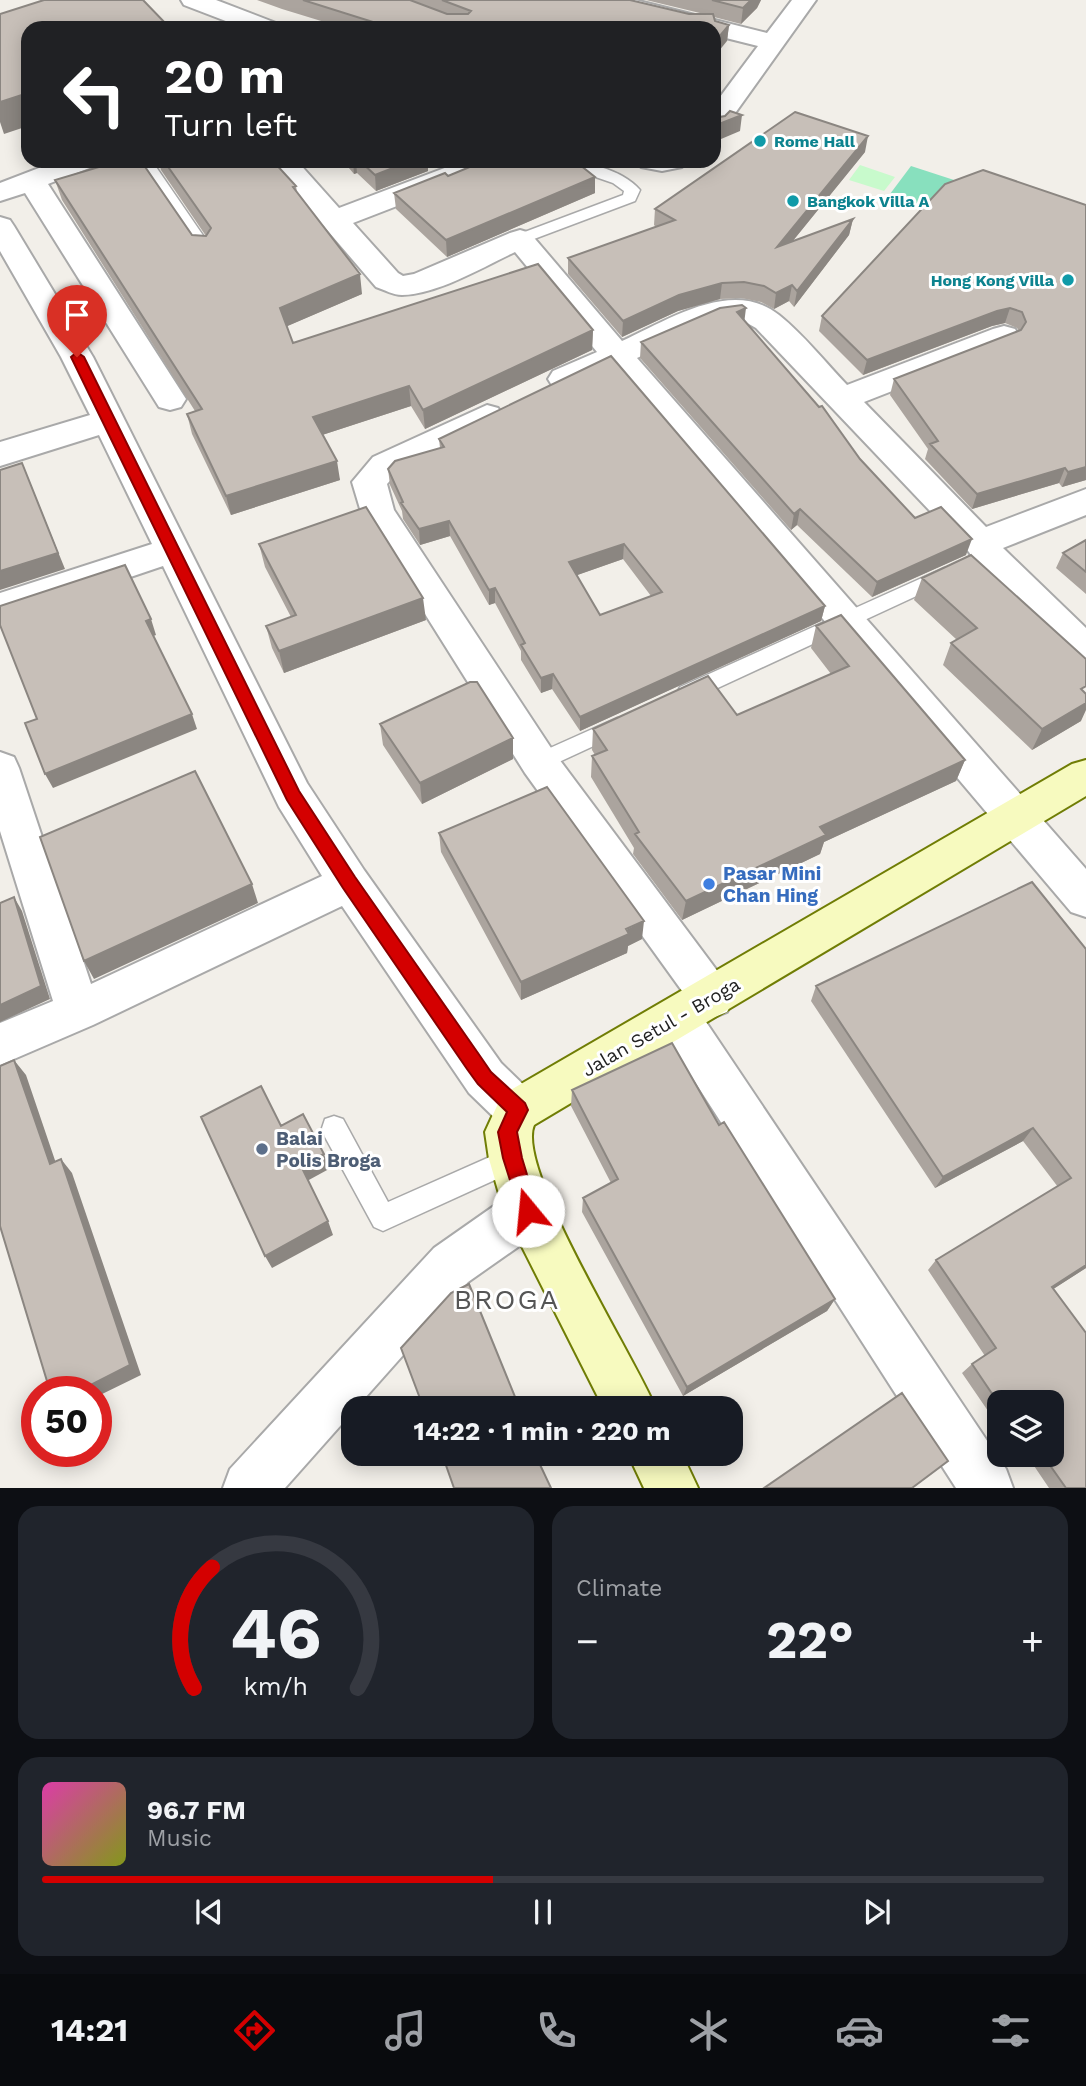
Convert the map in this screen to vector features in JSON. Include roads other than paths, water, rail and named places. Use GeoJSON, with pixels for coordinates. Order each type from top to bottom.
{"type":"FeatureCollection","features":[{"type":"Feature","properties":{"kind":"main road","name":"Jalan Setul - Broga"},"geometry":{"type":"LineString","coordinates":[[518,1110],[1086,776]]}},
{"type":"Feature","properties":{"kind":"main road"},"geometry":{"type":"LineString","coordinates":[[518,1110],[508,1132],[512,1158],[528,1211],[624,1396]]}},
{"type":"Feature","properties":{"kind":"main road"},"geometry":{"type":"LineString","coordinates":[[660,1466],[672,1488]]}},
{"type":"Feature","properties":{"kind":"street"},"geometry":{"type":"LineString","coordinates":[[193,0],[248,21]]}},
{"type":"Feature","properties":{"kind":"street"},"geometry":{"type":"LineString","coordinates":[[605,0],[690,21]]}},
{"type":"Feature","properties":{"kind":"street"},"geometry":{"type":"LineString","coordinates":[[721,111],[804,0]]}},
{"type":"Feature","properties":{"kind":"street"},"geometry":{"type":"LineString","coordinates":[[721,29],[774,42]]}},
{"type":"Feature","properties":{"kind":"street"},"geometry":{"type":"LineString","coordinates":[[0,193],[64,168]]}},
{"type":"Feature","properties":{"kind":"street"},"geometry":{"type":"LineString","coordinates":[[288,168],[387,280],[400,286],[420,283],[520,239],[1086,899]]}},
{"type":"Feature","properties":{"kind":"street"},"geometry":{"type":"LineString","coordinates":[[335,220],[449,168]]}},
{"type":"Feature","properties":{"kind":"street"},"geometry":{"type":"LineString","coordinates":[[32,181],[170,400]]}},
{"type":"Feature","properties":{"kind":"street"},"geometry":{"type":"LineString","coordinates":[[0,226],[77,357],[293,795],[349,883],[485,1078],[518,1110]]}},
{"type":"Feature","properties":{"kind":"street"},"geometry":{"type":"LineString","coordinates":[[987,1488],[695,1008],[378,512],[369,482],[385,465],[616,354],[711,313],[744,309],[767,321],[1086,652]]}},
{"type":"Feature","properties":{"kind":"street"},"geometry":{"type":"LineString","coordinates":[[842,399],[1004,336]]}},
{"type":"Feature","properties":{"kind":"street"},"geometry":{"type":"LineString","coordinates":[[0,454],[109,421]]}},
{"type":"Feature","properties":{"kind":"street"},"geometry":{"type":"LineString","coordinates":[[985,549],[1086,501]]}},
{"type":"Feature","properties":{"kind":"street"},"geometry":{"type":"LineString","coordinates":[[0,607],[172,550]]}},
{"type":"Feature","properties":{"kind":"street"},"geometry":{"type":"LineString","coordinates":[[0,768],[78,1011]]}},
{"type":"Feature","properties":{"kind":"street"},"geometry":{"type":"LineString","coordinates":[[0,1044],[78,1011],[349,883]]}},
{"type":"Feature","properties":{"kind":"street"},"geometry":{"type":"LineString","coordinates":[[249,1488],[451,1265],[528,1211]]}},
{"type":"Feature","properties":{"kind":"lane"},"geometry":{"type":"LineString","coordinates":[[149,168],[205,250]]}},
{"type":"Feature","properties":{"kind":"lane"},"geometry":{"type":"LineString","coordinates":[[520,239],[630,198],[632,190],[618,180],[583,168]]}},
{"type":"Feature","properties":{"kind":"lane"},"geometry":{"type":"LineString","coordinates":[[675,699],[847,620],[985,549]]}},
{"type":"Feature","properties":{"kind":"lane"},"geometry":{"type":"LineString","coordinates":[[539,762],[638,716]]}},
{"type":"Feature","properties":{"kind":"lane"},"geometry":{"type":"LineString","coordinates":[[334,1128],[383,1219],[512,1158]]}},
{"type":"Feature","properties":{"kind":"place","name":"Rome Hall"},"geometry":{"type":"Point","coordinates":[760,141]}},
{"type":"Feature","properties":{"kind":"place","name":"Bangkok Villa A"},"geometry":{"type":"Point","coordinates":[793,201]}},
{"type":"Feature","properties":{"kind":"place","name":"Hong Kong Villa"},"geometry":{"type":"Point","coordinates":[1068,280]}},
{"type":"Feature","properties":{"kind":"place","name":"Pasar Mini Chan Hing"},"geometry":{"type":"Point","coordinates":[709,884]}},
{"type":"Feature","properties":{"kind":"place","name":"Balai Polis Broga"},"geometry":{"type":"Point","coordinates":[262,1149]}},
{"type":"Feature","properties":{"kind":"district","name":"BROGA"},"geometry":{"type":"Point","coordinates":[507,1299]}}]}
